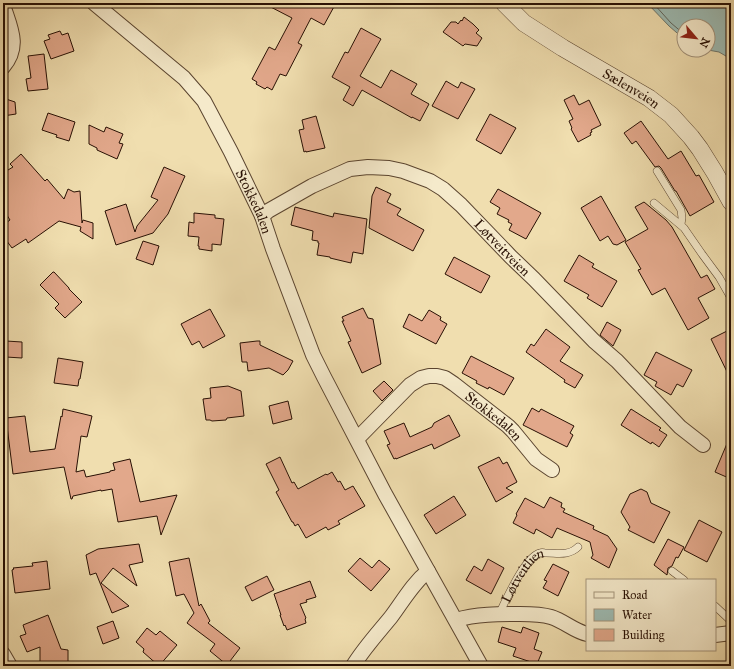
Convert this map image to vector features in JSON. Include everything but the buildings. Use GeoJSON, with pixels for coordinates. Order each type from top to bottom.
{"type":"FeatureCollection","features":[{"type":"Feature","properties":{"kind":"street","name":"Stokkedalen"},"geometry":{"type":"LineString","coordinates":[[94,3],[171,66],[184,78],[204,101],[262,216],[273,249],[314,355],[385,494],[481,666]]}},
{"type":"Feature","properties":{"kind":"street","name":"Sælenveien"},"geometry":{"type":"LineString","coordinates":[[504,3],[524,23],[563,48],[649,98],[671,115],[692,137],[715,173],[731,202]]}},
{"type":"Feature","properties":{"kind":"street"},"geometry":{"type":"LineString","coordinates":[[3,5],[12,31],[14,42],[13,50],[8,61],[3,67]]}},
{"type":"Feature","properties":{"kind":"street","name":"Løtveitveien"},"geometry":{"type":"LineString","coordinates":[[262,216],[268,211],[312,186],[350,168],[389,168],[403,171],[430,181],[443,188],[462,205],[511,257],[594,341],[617,361],[680,427],[703,445]]}},
{"type":"Feature","properties":{"kind":"street","name":"Stokkedalen"},"geometry":{"type":"LineString","coordinates":[[357,439],[410,385],[421,378],[438,376],[445,378],[454,384],[508,426],[536,459],[552,470]]}},
{"type":"Feature","properties":{"kind":"street"},"geometry":{"type":"LineString","coordinates":[[353,666],[361,653],[391,617],[415,584],[428,571]]}},
{"type":"Feature","properties":{"kind":"street","name":"Løtveitlien"},"geometry":{"type":"LineString","coordinates":[[456,620],[499,614],[538,614],[551,617],[581,633],[586,634]]}},
{"type":"Feature","properties":{"kind":"street"},"geometry":{"type":"LineString","coordinates":[[716,635],[731,633]]}},
{"type":"Feature","properties":{"kind":"lane"},"geometry":{"type":"LineString","coordinates":[[657,171],[681,210],[681,224]]}},
{"type":"Feature","properties":{"kind":"lane"},"geometry":{"type":"LineString","coordinates":[[654,203],[681,224],[719,277],[731,298]]}},
{"type":"Feature","properties":{"kind":"lane","name":"Løtveitlien"},"geometry":{"type":"LineString","coordinates":[[499,614],[520,572],[530,558],[539,553],[569,553],[578,547]]}},
{"type":"Feature","properties":{"kind":"lane"},"geometry":{"type":"LineString","coordinates":[[672,571],[683,579]]}},
{"type":"Feature","properties":{"kind":"lane"},"geometry":{"type":"LineString","coordinates":[[716,607],[731,621]]}},
{"type":"Feature","properties":{"kind":"water"},"geometry":{"type":"Polygon","coordinates":[[[647,3],[731,3],[731,59],[716,51],[716,18],[676,18],[676,32],[647,3]]]}}]}
